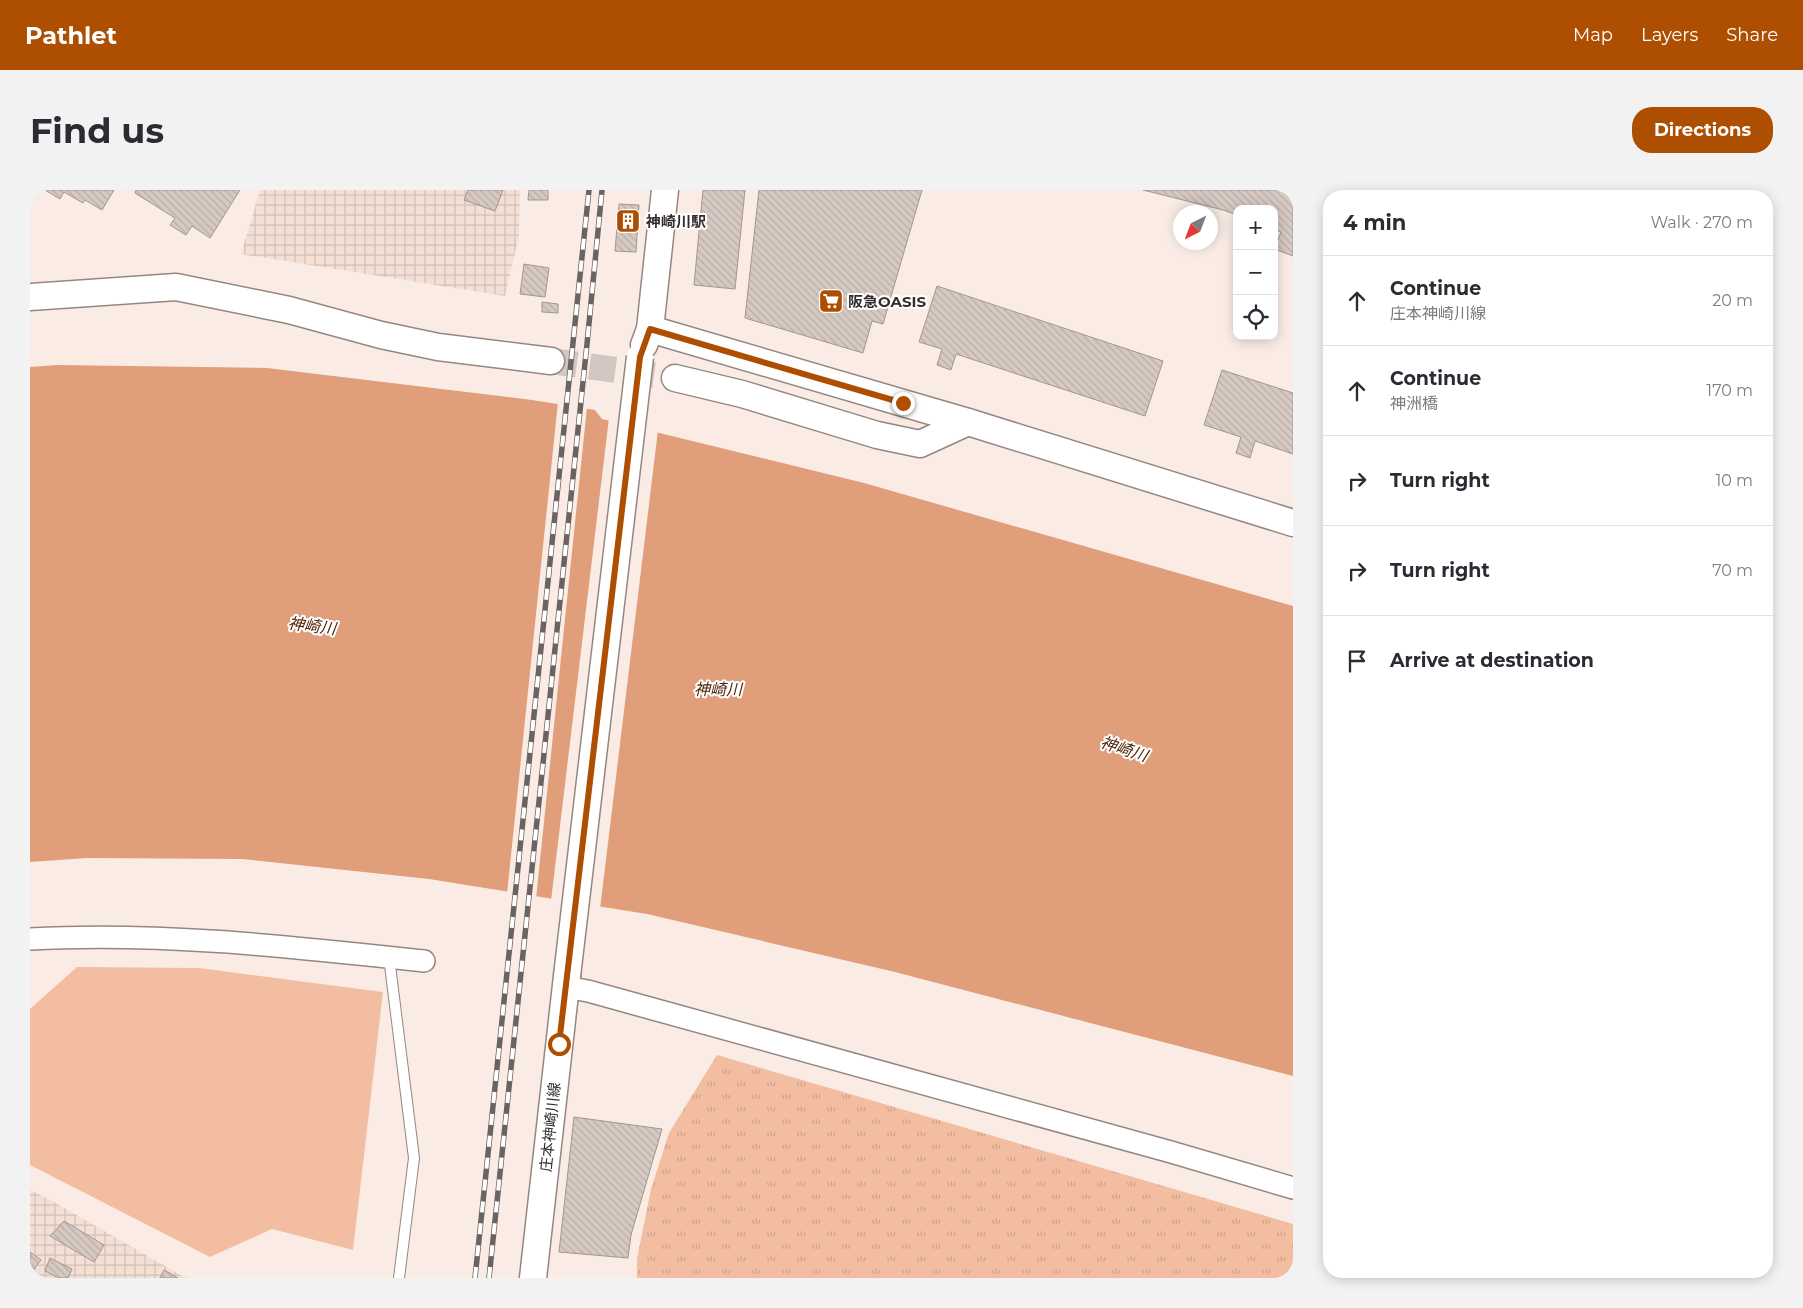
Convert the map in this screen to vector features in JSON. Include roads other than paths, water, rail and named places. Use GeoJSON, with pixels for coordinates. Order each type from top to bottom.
{"type":"FeatureCollection","features":[{"type":"Feature","properties":{"kind":"street","name":"庄本神崎川線"},"geometry":{"type":"LineString","coordinates":[[533,1278],[640,357],[650,329],[665,190]]}},
{"type":"Feature","properties":{"kind":"street"},"geometry":{"type":"LineString","coordinates":[[30,296],[176,287],[289,310],[381,335],[438,347],[551,361]]}},
{"type":"Feature","properties":{"kind":"street"},"geometry":{"type":"LineString","coordinates":[[650,329],[968,422],[1293,523]]}},
{"type":"Feature","properties":{"kind":"street"},"geometry":{"type":"LineString","coordinates":[[675,378],[742,394],[877,435],[920,444],[968,422]]}},
{"type":"Feature","properties":{"kind":"street"},"geometry":{"type":"LineString","coordinates":[[30,939],[78,936],[225,941],[424,961]]}},
{"type":"Feature","properties":{"kind":"street"},"geometry":{"type":"LineString","coordinates":[[566,982],[588,991],[1057,1120],[1293,1188]]}},
{"type":"Feature","properties":{"kind":"lane"},"geometry":{"type":"LineString","coordinates":[[389,958],[414,1158],[399,1278]]}},
{"type":"Feature","properties":{"kind":"water","name":"神崎川"},"geometry":{"type":"Polygon","coordinates":[[[57,365],[267,368],[532,400],[595,410],[602,419],[864,483],[1293,606],[1293,1076],[895,972],[647,914],[429,879],[242,859],[87,858],[30,862],[30,367],[57,365]]]}},
{"type":"Feature","properties":{"kind":"tunnel"},"geometry":{"type":"LineString","coordinates":[[551,361],[675,378]]}},
{"type":"Feature","properties":{"kind":"railway"},"geometry":{"type":"LineString","coordinates":[[475,1278],[589,190]]}},
{"type":"Feature","properties":{"kind":"railway"},"geometry":{"type":"LineString","coordinates":[[489,1278],[602,190]]}},
{"type":"Feature","properties":{"kind":"place","name":"神崎川駅"},"geometry":{"type":"Point","coordinates":[628,221]}},
{"type":"Feature","properties":{"kind":"place","name":"阪急OASIS"},"geometry":{"type":"Point","coordinates":[831,301]}}]}
